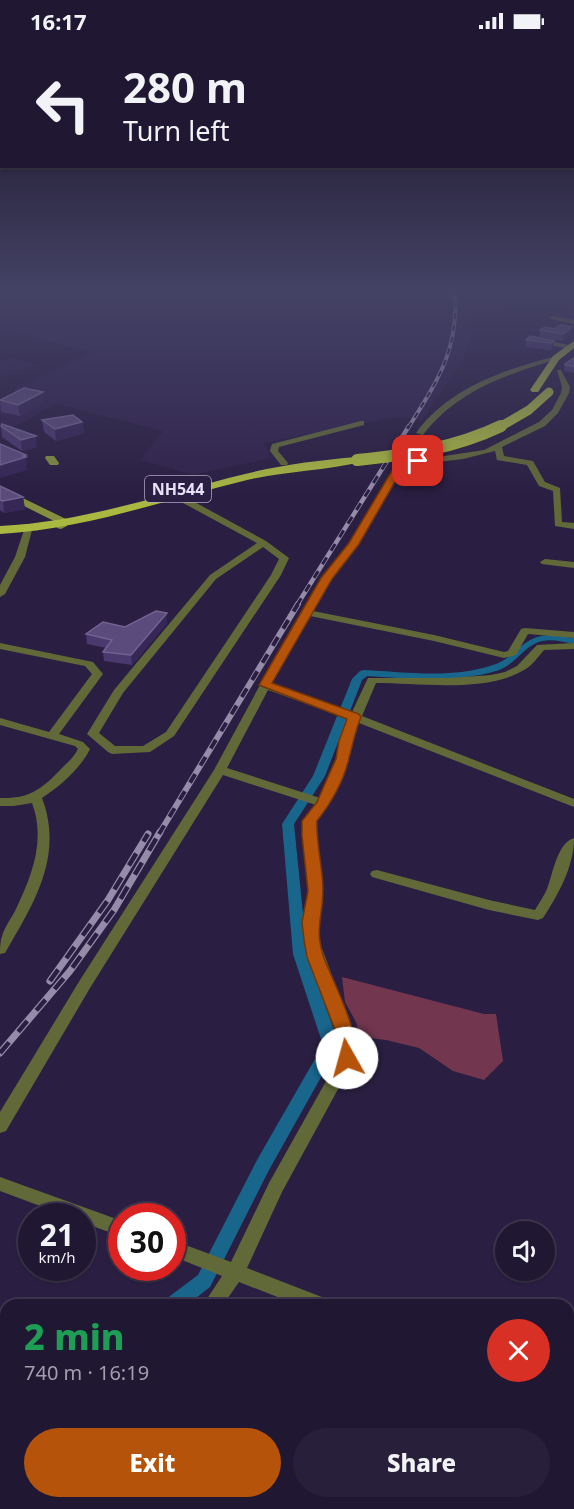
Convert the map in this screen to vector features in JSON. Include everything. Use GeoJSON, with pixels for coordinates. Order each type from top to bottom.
{"type":"FeatureCollection","features":[{"type":"Feature","properties":{"kind":"highway","name":"NH544"},"geometry":{"type":"LineString","coordinates":[[0,530],[28,530],[311,462],[444,440],[498,416],[535,390],[556,358]]}},
{"type":"Feature","properties":{"kind":"highway","name":"NH544"},"geometry":{"type":"LineString","coordinates":[[356,456],[408,455],[457,444],[508,423],[537,404],[549,392],[562,372],[565,358]]}},
{"type":"Feature","properties":{"kind":"highway","name":"NH544"},"geometry":{"type":"LineString","coordinates":[[0,525],[61,523],[213,479],[284,463],[311,462]]}},
{"type":"Feature","properties":{"kind":"main road"},"geometry":{"type":"LineString","coordinates":[[0,490],[61,523]]}},
{"type":"Feature","properties":{"kind":"street"},"geometry":{"type":"LineString","coordinates":[[420,433],[433,416],[452,400],[473,388],[555,358]]}},
{"type":"Feature","properties":{"kind":"street"},"geometry":{"type":"LineString","coordinates":[[0,1126],[85,984],[220,770],[265,685],[327,578],[354,544],[396,471],[411,463],[470,456],[498,447],[542,424],[555,411],[566,390],[562,372]]}},
{"type":"Feature","properties":{"kind":"street"},"geometry":{"type":"LineString","coordinates":[[284,463],[274,451],[275,446],[361,423]]}},
{"type":"Feature","properties":{"kind":"street"},"geometry":{"type":"LineString","coordinates":[[498,447],[500,458],[526,461],[534,466],[542,484],[557,490],[556,521],[564,526],[574,526]]}},
{"type":"Feature","properties":{"kind":"street"},"geometry":{"type":"LineString","coordinates":[[175,495],[263,543],[284,558],[276,574],[170,734],[146,750],[112,750],[93,734],[118,692],[213,577],[263,543]]}},
{"type":"Feature","properties":{"kind":"street"},"geometry":{"type":"LineString","coordinates":[[0,594],[20,557],[28,530]]}},
{"type":"Feature","properties":{"kind":"street"},"geometry":{"type":"LineString","coordinates":[[545,562],[574,565]]}},
{"type":"Feature","properties":{"kind":"street"},"geometry":{"type":"LineString","coordinates":[[308,613],[434,638],[504,655],[512,653],[525,631],[574,635]]}},
{"type":"Feature","properties":{"kind":"street"},"geometry":{"type":"LineString","coordinates":[[0,646],[89,664],[98,674],[51,737]]}},
{"type":"Feature","properties":{"kind":"street"},"geometry":{"type":"LineString","coordinates":[[216,1299],[236,1272],[275,1188],[347,1058],[346,1035],[316,957],[312,940],[310,922],[315,891],[310,821],[324,803],[343,759],[352,716],[372,680],[434,681],[503,676],[523,667],[541,647],[574,646]]}},
{"type":"Feature","properties":{"kind":"street"},"geometry":{"type":"LineString","coordinates":[[265,685],[352,716],[574,803]]}},
{"type":"Feature","properties":{"kind":"street"},"geometry":{"type":"LineString","coordinates":[[0,721],[79,744],[84,748],[81,755],[36,798],[20,803],[0,802]]}},
{"type":"Feature","properties":{"kind":"street"},"geometry":{"type":"LineString","coordinates":[[220,770],[324,803]]}},
{"type":"Feature","properties":{"kind":"street"},"geometry":{"type":"LineString","coordinates":[[0,949],[17,921],[40,866],[46,844],[46,825],[36,798]]}},
{"type":"Feature","properties":{"kind":"street"},"geometry":{"type":"LineString","coordinates":[[377,874],[489,905],[538,915],[553,892],[567,851],[574,842]]}},
{"type":"Feature","properties":{"kind":"street"},"geometry":{"type":"LineString","coordinates":[[0,1184],[108,1224]]}},
{"type":"Feature","properties":{"kind":"street"},"geometry":{"type":"LineString","coordinates":[[186,1253],[305,1299]]}},
{"type":"Feature","properties":{"kind":"shaded area"},"geometry":{"type":"Polygon","coordinates":[[[12,358],[38,365],[0,378],[0,362],[12,358]]]}},
{"type":"Feature","properties":{"kind":"shaded area"},"geometry":{"type":"Polygon","coordinates":[[[78,358],[464,358],[422,420],[394,417],[264,443],[271,458],[193,475],[140,460],[163,431],[56,404],[12,428],[6,426],[0,429],[0,401],[18,396],[52,403],[12,390],[78,358]]]}},
{"type":"Feature","properties":{"kind":"shaded area"},"geometry":{"type":"Polygon","coordinates":[[[342,977],[484,1014],[496,1014],[503,1061],[484,1080],[453,1071],[419,1048],[386,1040],[360,1037],[356,1022],[345,1002],[342,977]]]}},
{"type":"Feature","properties":{"kind":"building"},"geometry":{"type":"Polygon","coordinates":[[[573,358],[574,358],[574,366],[565,364],[573,358]]]}},
{"type":"Feature","properties":{"kind":"building"},"geometry":{"type":"Polygon","coordinates":[[[24,388],[43,392],[18,405],[0,400],[24,388]]]}},
{"type":"Feature","properties":{"kind":"building"},"geometry":{"type":"Polygon","coordinates":[[[73,415],[82,422],[55,429],[42,420],[73,415]]]}},
{"type":"Feature","properties":{"kind":"building"},"geometry":{"type":"Polygon","coordinates":[[[2,424],[36,436],[21,440],[1,426],[2,424]]]}},
{"type":"Feature","properties":{"kind":"building"},"geometry":{"type":"Polygon","coordinates":[[[0,444],[26,455],[23,456],[26,457],[0,465],[0,444]]]}},
{"type":"Feature","properties":{"kind":"building"},"geometry":{"type":"Polygon","coordinates":[[[0,486],[23,497],[0,500],[0,486]]]}},
{"type":"Feature","properties":{"kind":"building"},"geometry":{"type":"Polygon","coordinates":[[[156,611],[167,613],[131,655],[103,652],[112,640],[86,634],[103,622],[125,627],[156,611]]]}},
{"type":"Feature","properties":{"kind":"waterway"},"geometry":{"type":"LineString","coordinates":[[181,1299],[204,1281],[263,1165],[331,1045],[300,954],[288,824],[319,776],[357,679],[364,673],[462,675],[500,666],[538,639],[553,638],[574,641]]}},
{"type":"Feature","properties":{"kind":"railway"},"geometry":{"type":"LineString","coordinates":[[408,428],[429,395],[446,358]]}},
{"type":"Feature","properties":{"kind":"railway"},"geometry":{"type":"LineString","coordinates":[[297,605],[409,426]]}},
{"type":"Feature","properties":{"kind":"railway"},"geometry":{"type":"LineString","coordinates":[[159,834],[298,604]]}},
{"type":"Feature","properties":{"kind":"railway"},"geometry":{"type":"LineString","coordinates":[[0,1053],[70,971],[114,910],[160,832]]}},
{"type":"Feature","properties":{"kind":"railway"},"geometry":{"type":"LineString","coordinates":[[50,981],[108,900],[148,834]]}},
{"type":"Feature","properties":{"kind":"route"},"geometry":{"type":"LineString","coordinates":[[347,1058],[346,1035],[316,957],[312,940],[310,922],[315,891],[309,836],[310,821],[324,803],[343,759],[345,741],[354,717],[265,685],[327,578],[354,544],[396,471],[404,465],[418,461]]}}]}
